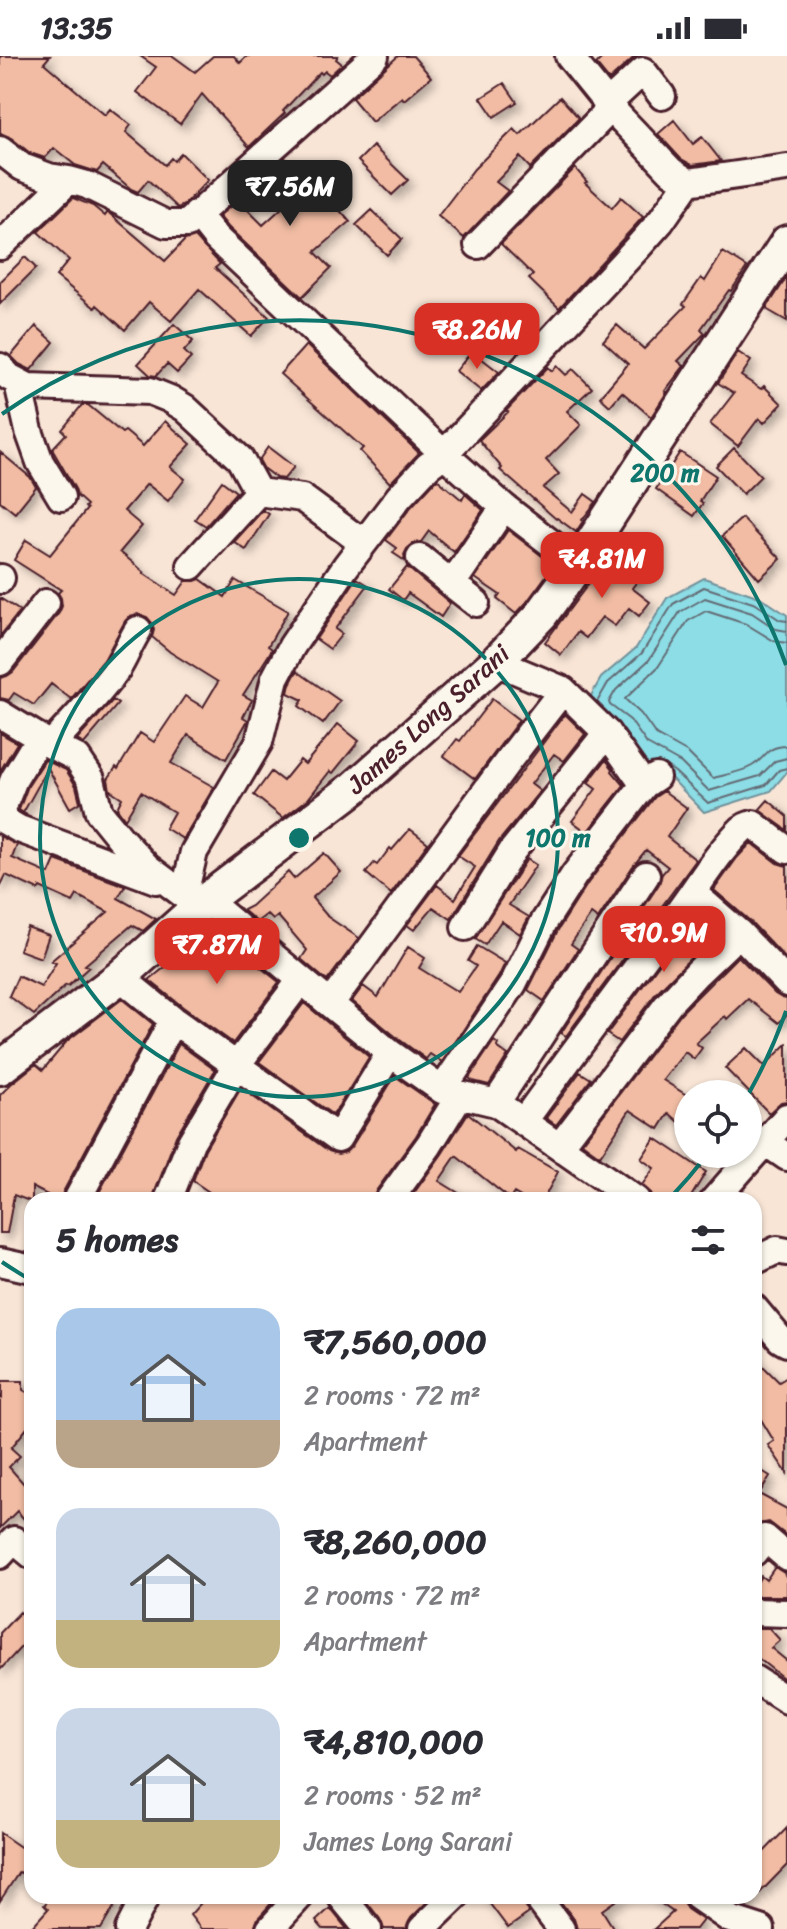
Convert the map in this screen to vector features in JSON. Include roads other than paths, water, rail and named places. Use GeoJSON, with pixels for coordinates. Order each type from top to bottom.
{"type":"FeatureCollection","features":[{"type":"Feature","properties":{"kind":"main road","name":"James Long Sarani"},"geometry":{"type":"LineString","coordinates":[[0,1068],[120,977],[188,894],[354,788],[496,662],[541,615],[578,564],[787,242]]}},
{"type":"Feature","properties":{"kind":"street"},"geometry":{"type":"LineString","coordinates":[[0,150],[22,167],[49,177],[87,185],[166,224],[187,224],[375,56]]}},
{"type":"Feature","properties":{"kind":"street"},"geometry":{"type":"LineString","coordinates":[[569,56],[611,108],[671,171],[688,182],[787,168]]}},
{"type":"Feature","properties":{"kind":"street"},"geometry":{"type":"LineString","coordinates":[[478,245],[611,108],[615,97],[643,71],[662,96]]}},
{"type":"Feature","properties":{"kind":"street"},"geometry":{"type":"LineString","coordinates":[[0,246],[69,180]]}},
{"type":"Feature","properties":{"kind":"street"},"geometry":{"type":"LineString","coordinates":[[188,894],[194,852],[259,742],[275,678],[307,621],[399,497],[444,454],[637,248],[661,221],[688,182]]}},
{"type":"Feature","properties":{"kind":"street"},"geometry":{"type":"LineString","coordinates":[[197,214],[216,238],[444,454],[504,507],[578,564]]}},
{"type":"Feature","properties":{"kind":"street"},"geometry":{"type":"LineString","coordinates":[[9,375],[28,387],[150,391],[170,399],[185,408],[240,459],[258,492]]}},
{"type":"Feature","properties":{"kind":"street"},"geometry":{"type":"LineString","coordinates":[[9,375],[40,462],[61,497]]}},
{"type":"Feature","properties":{"kind":"street"},"geometry":{"type":"LineString","coordinates":[[258,492],[302,498],[363,543]]}},
{"type":"Feature","properties":{"kind":"street"},"geometry":{"type":"LineString","coordinates":[[191,566],[258,492]]}},
{"type":"Feature","properties":{"kind":"street"},"geometry":{"type":"LineString","coordinates":[[452,584],[504,507]]}},
{"type":"Feature","properties":{"kind":"street"},"geometry":{"type":"LineString","coordinates":[[420,558],[476,603]]}},
{"type":"Feature","properties":{"kind":"street"},"geometry":{"type":"LineString","coordinates":[[0,662],[46,603]]}},
{"type":"Feature","properties":{"kind":"street"},"geometry":{"type":"LineString","coordinates":[[138,630],[109,680],[45,742],[14,779],[0,816],[19,829],[188,894]]}},
{"type":"Feature","properties":{"kind":"street"},"geometry":{"type":"LineString","coordinates":[[395,1192],[429,1145],[451,1092],[513,984],[544,922],[575,874],[650,781],[563,690],[496,662]]}},
{"type":"Feature","properties":{"kind":"street"},"geometry":{"type":"LineString","coordinates":[[330,1004],[563,690]]}},
{"type":"Feature","properties":{"kind":"street"},"geometry":{"type":"LineString","coordinates":[[0,714],[77,758],[91,779],[99,812],[147,867],[188,894],[301,980],[390,1053],[451,1092],[496,1103],[625,1192]]}},
{"type":"Feature","properties":{"kind":"street"},"geometry":{"type":"LineString","coordinates":[[465,927],[513,850],[607,733]]}},
{"type":"Feature","properties":{"kind":"street"},"geometry":{"type":"LineString","coordinates":[[524,1121],[741,830],[753,824],[787,850]]}},
{"type":"Feature","properties":{"kind":"street"},"geometry":{"type":"LineString","coordinates":[[496,1103],[646,875]]}},
{"type":"Feature","properties":{"kind":"street"},"geometry":{"type":"LineString","coordinates":[[693,893],[739,933],[787,983]]}},
{"type":"Feature","properties":{"kind":"street"},"geometry":{"type":"LineString","coordinates":[[560,1146],[669,1003],[739,933]]}},
{"type":"Feature","properties":{"kind":"street"},"geometry":{"type":"LineString","coordinates":[[120,977],[173,1020],[338,1138],[390,1053]]}},
{"type":"Feature","properties":{"kind":"street"},"geometry":{"type":"LineString","coordinates":[[171,1192],[191,1142],[236,1066],[301,980]]}},
{"type":"Feature","properties":{"kind":"street"},"geometry":{"type":"LineString","coordinates":[[81,1192],[173,1020]]}},
{"type":"Feature","properties":{"kind":"street"},"geometry":{"type":"LineString","coordinates":[[721,1192],[787,1117]]}},
{"type":"Feature","properties":{"kind":"street"},"geometry":{"type":"LineString","coordinates":[[765,1142],[787,1157]]}},
{"type":"Feature","properties":{"kind":"street"},"geometry":{"type":"LineString","coordinates":[[762,1257],[777,1250],[787,1252]]}},
{"type":"Feature","properties":{"kind":"street"},"geometry":{"type":"LineString","coordinates":[[0,1262],[24,1267]]}},
{"type":"Feature","properties":{"kind":"street"},"geometry":{"type":"LineString","coordinates":[[762,1318],[787,1343]]}},
{"type":"Feature","properties":{"kind":"street"},"geometry":{"type":"LineString","coordinates":[[762,1542],[765,1538],[787,1557]]}},
{"type":"Feature","properties":{"kind":"street"},"geometry":{"type":"LineString","coordinates":[[762,1610],[787,1613]]}},
{"type":"Feature","properties":{"kind":"street"},"geometry":{"type":"LineString","coordinates":[[762,1684],[787,1700]]}},
{"type":"Feature","properties":{"kind":"street"},"geometry":{"type":"LineString","coordinates":[[129,1929],[142,1904]]}},
{"type":"Feature","properties":{"kind":"street"},"geometry":{"type":"LineString","coordinates":[[270,1929],[293,1904]]}},
{"type":"Feature","properties":{"kind":"street"},"geometry":{"type":"LineString","coordinates":[[348,1904],[368,1929]]}},
{"type":"Feature","properties":{"kind":"street"},"geometry":{"type":"LineString","coordinates":[[422,1929],[448,1904]]}},
{"type":"Feature","properties":{"kind":"street"},"geometry":{"type":"LineString","coordinates":[[542,1904],[561,1929]]}},
{"type":"Feature","properties":{"kind":"street"},"geometry":{"type":"LineString","coordinates":[[708,1904],[730,1919],[761,1929]]}},
{"type":"Feature","properties":{"kind":"water"},"geometry":{"type":"Polygon","coordinates":[[[704,578],[760,597],[787,615],[787,772],[771,791],[704,812],[670,777],[635,758],[584,708],[601,678],[636,648],[667,598],[704,578]]]}}]}
